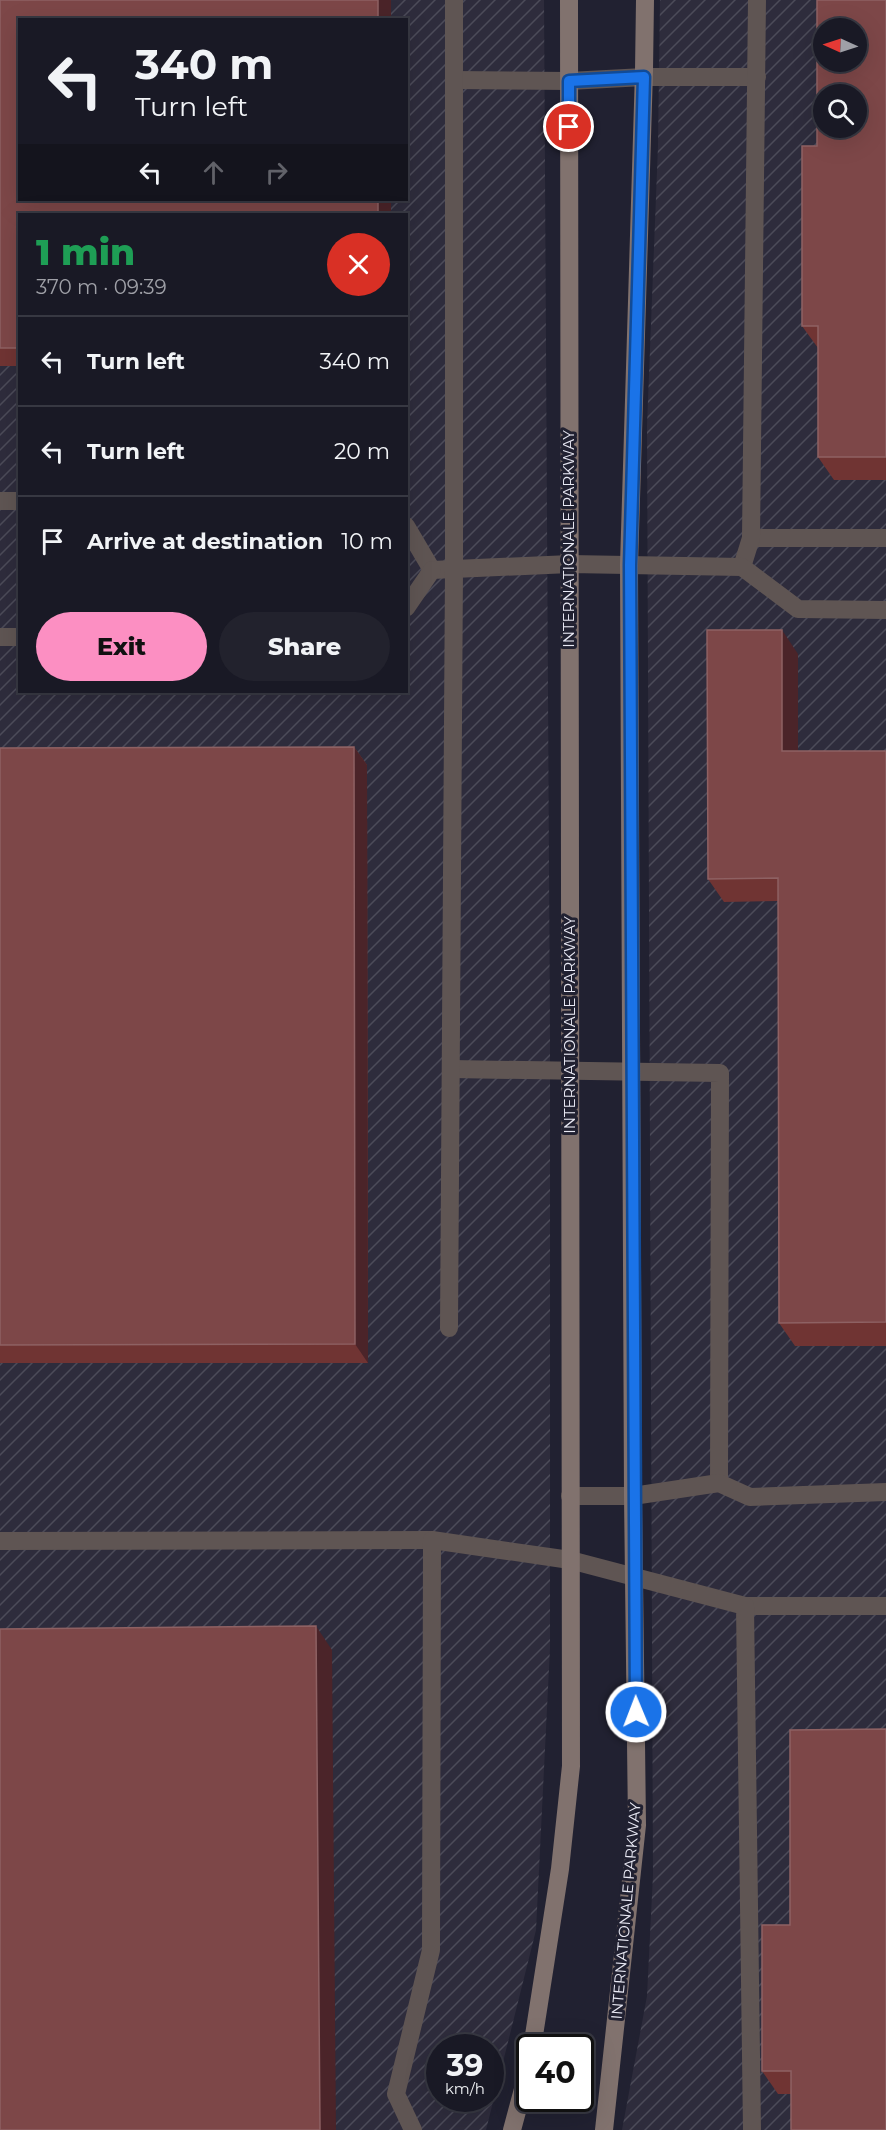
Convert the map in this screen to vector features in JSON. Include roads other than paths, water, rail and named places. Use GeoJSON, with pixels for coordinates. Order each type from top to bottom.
{"type":"FeatureCollection","features":[{"type":"Feature","properties":{"kind":"street","name":"INTERNATIONALE PARKWAY"},"geometry":{"type":"LineString","coordinates":[[534,2034],[560,1869],[571,1766],[569,0]]}},
{"type":"Feature","properties":{"kind":"street","name":"INTERNATIONALE PARKWAY"},"geometry":{"type":"LineString","coordinates":[[604,2130],[637,1825],[633,1497],[630,565],[645,0]]}},
{"type":"Feature","properties":{"kind":"street"},"geometry":{"type":"LineString","coordinates":[[512,2130],[517,2112]]}},
{"type":"Feature","properties":{"kind":"lane"},"geometry":{"type":"LineString","coordinates":[[449,1328],[454,570],[454,0]]}},
{"type":"Feature","properties":{"kind":"lane"},"geometry":{"type":"LineString","coordinates":[[742,567],[751,538],[757,0]]}},
{"type":"Feature","properties":{"kind":"lane"},"geometry":{"type":"LineString","coordinates":[[454,80],[569,81],[644,77],[757,77]]}},
{"type":"Feature","properties":{"kind":"lane"},"geometry":{"type":"LineString","coordinates":[[0,501],[18,501]]}},
{"type":"Feature","properties":{"kind":"lane"},"geometry":{"type":"LineString","coordinates":[[408,529],[432,570]]}},
{"type":"Feature","properties":{"kind":"lane"},"geometry":{"type":"LineString","coordinates":[[751,538],[886,538]]}},
{"type":"Feature","properties":{"kind":"lane"},"geometry":{"type":"LineString","coordinates":[[432,570],[570,564],[742,567],[798,609],[886,610]]}},
{"type":"Feature","properties":{"kind":"lane"},"geometry":{"type":"LineString","coordinates":[[408,605],[432,570]]}},
{"type":"Feature","properties":{"kind":"lane"},"geometry":{"type":"LineString","coordinates":[[0,637],[18,637]]}},
{"type":"Feature","properties":{"kind":"lane"},"geometry":{"type":"LineString","coordinates":[[451,1069],[720,1073],[719,1484]]}},
{"type":"Feature","properties":{"kind":"lane"},"geometry":{"type":"LineString","coordinates":[[570,1496],[633,1497],[719,1484],[750,1497],[886,1492]]}},
{"type":"Feature","properties":{"kind":"lane"},"geometry":{"type":"LineString","coordinates":[[413,2130],[396,2094],[431,1950],[432,1540]]}},
{"type":"Feature","properties":{"kind":"lane"},"geometry":{"type":"LineString","coordinates":[[0,1541],[432,1540],[570,1560],[745,1606],[886,1606]]}},
{"type":"Feature","properties":{"kind":"lane"},"geometry":{"type":"LineString","coordinates":[[745,1606],[752,2130]]}}]}
